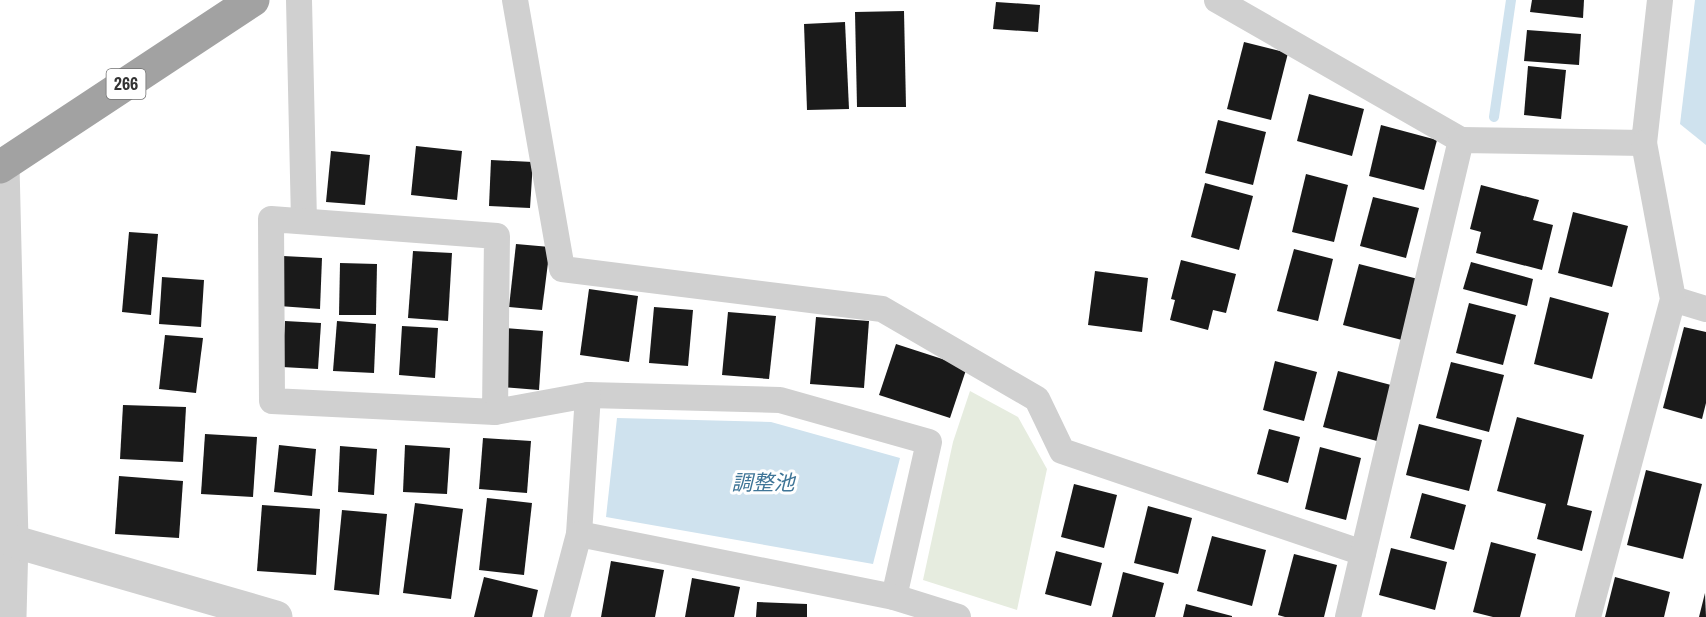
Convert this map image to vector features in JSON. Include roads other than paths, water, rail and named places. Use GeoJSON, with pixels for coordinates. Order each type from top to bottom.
{"type":"FeatureCollection","features":[{"type":"Feature","properties":{"kind":"highway","name":"266"},"geometry":{"type":"LineString","coordinates":[[2,166],[253,0]]}},
{"type":"Feature","properties":{"kind":"street"},"geometry":{"type":"LineString","coordinates":[[299,0],[304,221]]}},
{"type":"Feature","properties":{"kind":"street"},"geometry":{"type":"LineString","coordinates":[[514,0],[562,269],[882,309],[1037,399],[1062,451],[1363,553]]}},
{"type":"Feature","properties":{"kind":"street"},"geometry":{"type":"LineString","coordinates":[[1216,0],[1461,140],[1644,143]]}},
{"type":"Feature","properties":{"kind":"street"},"geometry":{"type":"LineString","coordinates":[[1588,617],[1673,299],[1644,143],[1660,0]]}},
{"type":"Feature","properties":{"kind":"street"},"geometry":{"type":"LineString","coordinates":[[1348,617],[1461,140]]}},
{"type":"Feature","properties":{"kind":"street"},"geometry":{"type":"LineString","coordinates":[[2,166],[12,541],[10,617]]}},
{"type":"Feature","properties":{"kind":"street"},"geometry":{"type":"LineString","coordinates":[[495,412],[497,236],[271,219],[272,401],[495,412],[588,395],[780,400],[928,442],[894,597]]}},
{"type":"Feature","properties":{"kind":"street"},"geometry":{"type":"LineString","coordinates":[[1673,299],[1706,309]]}},
{"type":"Feature","properties":{"kind":"street"},"geometry":{"type":"LineString","coordinates":[[557,617],[579,534],[588,395]]}},
{"type":"Feature","properties":{"kind":"street"},"geometry":{"type":"LineString","coordinates":[[579,534],[894,597],[958,617]]}},
{"type":"Feature","properties":{"kind":"street"},"geometry":{"type":"LineString","coordinates":[[12,541],[276,617]]}},
{"type":"Feature","properties":{"kind":"water"},"geometry":{"type":"Polygon","coordinates":[[[1695,0],[1706,0],[1706,145],[1680,124],[1695,0]]]}},
{"type":"Feature","properties":{"kind":"water","name":"調整池"},"geometry":{"type":"Polygon","coordinates":[[[617,418],[771,422],[900,458],[873,564],[606,517],[617,418]]]}},
{"type":"Feature","properties":{"kind":"waterway"},"geometry":{"type":"LineString","coordinates":[[1494,117],[1511,0]]}}]}
